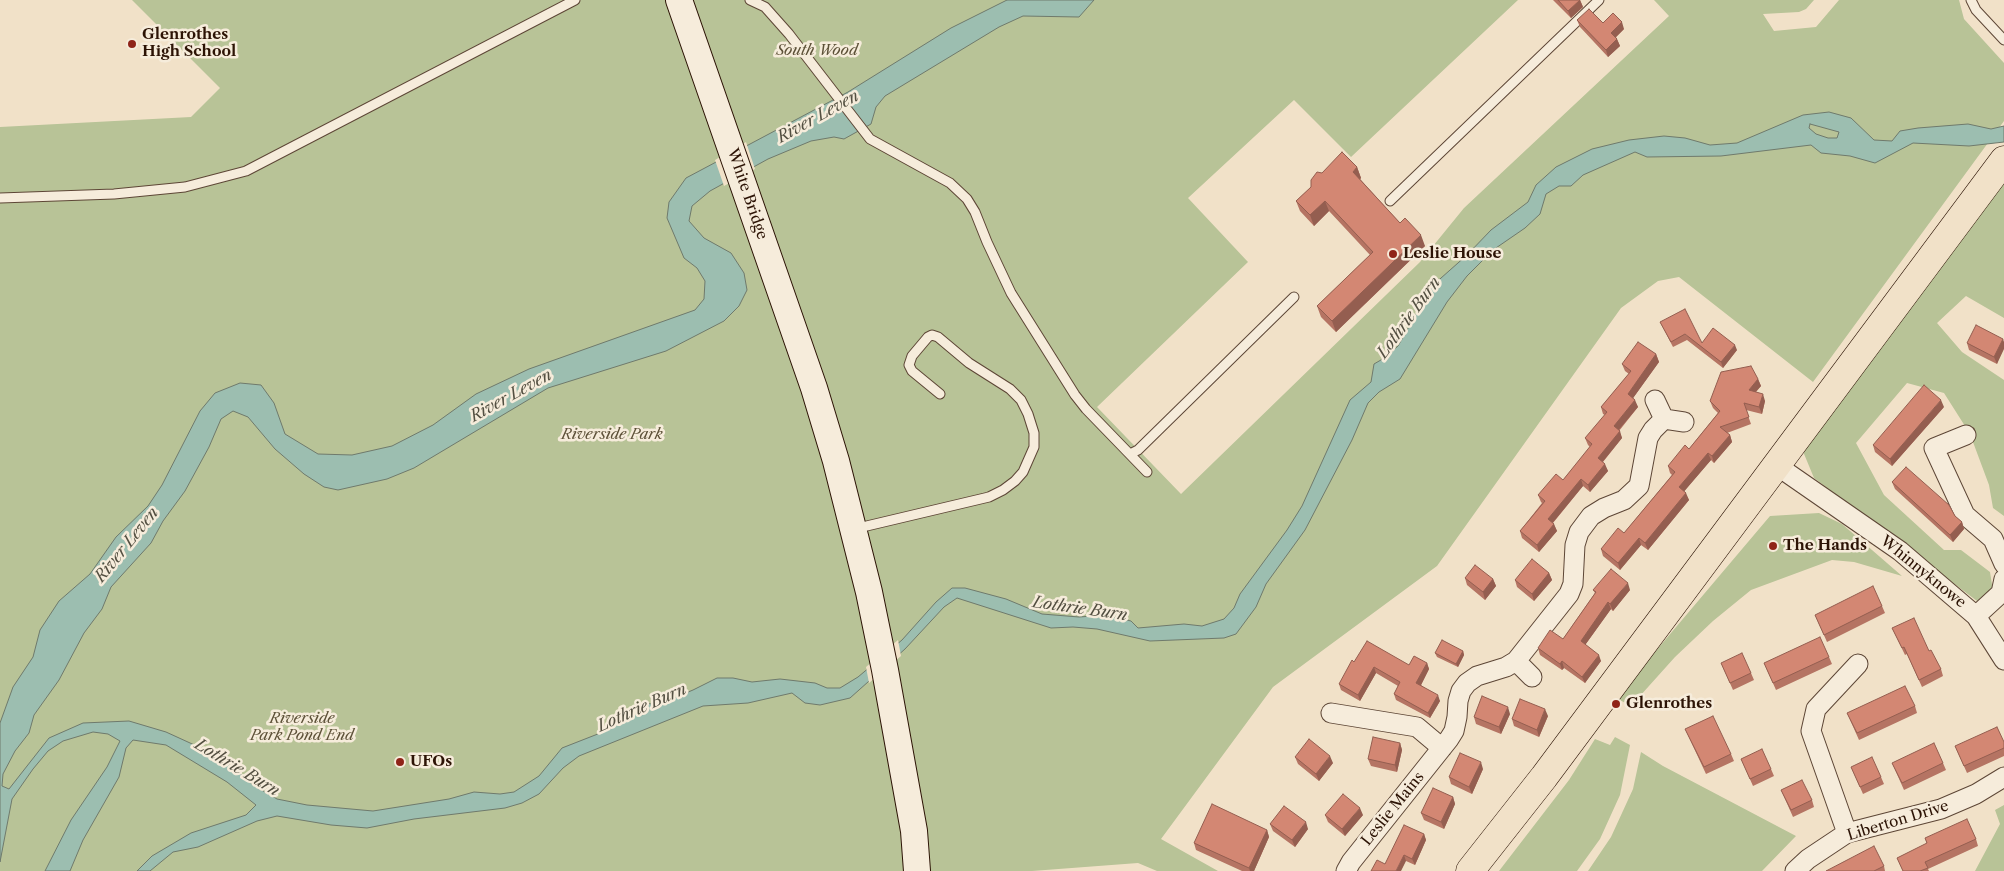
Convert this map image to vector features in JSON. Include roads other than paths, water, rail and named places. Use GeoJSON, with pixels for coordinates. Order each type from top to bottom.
{"type":"FeatureCollection","features":[{"type":"Feature","properties":{"kind":"main road","name":"White Bridge"},"geometry":{"type":"LineString","coordinates":[[679,0],[814,388],[854,529],[893,711],[914,831],[917,871]]}},
{"type":"Feature","properties":{"kind":"main road"},"geometry":{"type":"LineString","coordinates":[[1470,871],[1544,777],[1999,167]]}},
{"type":"Feature","properties":{"kind":"street"},"geometry":{"type":"LineString","coordinates":[[1655,400],[1664,418],[1684,422]]}},
{"type":"Feature","properties":{"kind":"street","name":"Leslie Mains"},"geometry":{"type":"LineString","coordinates":[[1346,871],[1356,854],[1454,731],[1458,701],[1461,691],[1467,683],[1477,676],[1506,667],[1516,661],[1569,594],[1573,584],[1575,545],[1578,532],[1592,516],[1604,508],[1624,500],[1638,486],[1648,438],[1664,418]]}},
{"type":"Feature","properties":{"kind":"street"},"geometry":{"type":"LineString","coordinates":[[1966,435],[1934,448],[1965,515],[1994,540],[2004,564]]}},
{"type":"Feature","properties":{"kind":"street","name":"Whinnyknowe"},"geometry":{"type":"LineString","coordinates":[[1776,465],[1900,551],[1976,616],[2004,660]]}},
{"type":"Feature","properties":{"kind":"street"},"geometry":{"type":"LineString","coordinates":[[1976,616],[2001,593],[2004,579]]}},
{"type":"Feature","properties":{"kind":"street"},"geometry":{"type":"LineString","coordinates":[[1516,661],[1532,677]]}},
{"type":"Feature","properties":{"kind":"street"},"geometry":{"type":"LineString","coordinates":[[1847,834],[1811,731],[1816,710],[1858,664]]}},
{"type":"Feature","properties":{"kind":"street"},"geometry":{"type":"LineString","coordinates":[[1331,713],[1417,727],[1442,748]]}},
{"type":"Feature","properties":{"kind":"street","name":"Liberton Drive"},"geometry":{"type":"LineString","coordinates":[[1795,871],[1808,859],[1847,834],[1941,809],[1976,794],[2004,777]]}},
{"type":"Feature","properties":{"kind":"lane"},"geometry":{"type":"LineString","coordinates":[[0,198],[114,194],[185,187],[246,171],[575,0]]}},
{"type":"Feature","properties":{"kind":"lane"},"geometry":{"type":"LineString","coordinates":[[750,0],[765,7],[789,34],[796,46],[829,85],[870,139],[950,183],[967,199],[975,212],[1011,293],[1075,395],[1086,409],[1147,472]]}},
{"type":"Feature","properties":{"kind":"lane"},"geometry":{"type":"LineString","coordinates":[[1390,201],[1599,0]]}},
{"type":"Feature","properties":{"kind":"lane"},"geometry":{"type":"LineString","coordinates":[[1972,0],[1976,10],[2004,40]]}},
{"type":"Feature","properties":{"kind":"lane"},"geometry":{"type":"LineString","coordinates":[[1130,454],[1138,450],[1294,297]]}},
{"type":"Feature","properties":{"kind":"lane"},"geometry":{"type":"LineString","coordinates":[[854,529],[989,497],[1003,490],[1023,472],[1034,447],[1034,433],[1021,400],[1010,389],[969,363],[938,337],[932,336],[928,337],[912,356],[909,365],[912,370],[940,394]]}},
{"type":"Feature","properties":{"kind":"water"},"geometry":{"type":"Polygon","coordinates":[[[1007,0],[1094,0],[1079,17],[1023,16],[999,27],[885,96],[876,107],[871,124],[844,139],[834,137],[811,141],[768,159],[710,191],[692,206],[689,221],[704,238],[731,253],[744,273],[747,290],[739,306],[724,321],[666,351],[548,388],[414,468],[387,479],[338,490],[324,487],[304,474],[275,449],[248,417],[233,411],[221,419],[209,447],[185,491],[163,521],[151,543],[111,587],[102,609],[84,633],[59,680],[34,715],[29,733],[15,751],[3,774],[2,786],[9,789],[49,738],[83,723],[129,721],[166,732],[201,748],[228,763],[253,785],[277,799],[307,805],[373,811],[449,799],[474,792],[500,794],[514,792],[539,776],[562,748],[608,730],[646,703],[657,705],[717,678],[733,678],[752,682],[780,679],[815,683],[827,688],[840,688],[858,677],[902,640],[936,602],[952,588],[965,588],[1006,599],[1042,614],[1079,617],[1106,615],[1131,621],[1138,628],[1184,624],[1202,626],[1224,619],[1234,608],[1240,594],[1287,530],[1302,506],[1350,400],[1371,382],[1374,364],[1386,357],[1398,346],[1432,286],[1467,255],[1491,230],[1528,202],[1536,185],[1556,167],[1592,149],[1629,140],[1664,136],[1685,138],[1710,145],[1737,143],[1803,115],[1829,112],[1851,118],[1874,140],[1892,141],[1900,131],[1968,124],[1991,129],[2004,126],[2004,142],[1969,146],[1913,143],[1875,163],[1850,156],[1821,153],[1811,145],[1721,156],[1647,157],[1635,152],[1583,175],[1571,186],[1559,186],[1546,194],[1540,214],[1525,228],[1493,250],[1467,276],[1447,302],[1400,379],[1379,392],[1368,403],[1352,440],[1305,530],[1266,584],[1256,607],[1236,634],[1224,638],[1150,641],[1097,629],[1051,628],[957,598],[944,607],[905,649],[850,698],[820,705],[805,703],[792,693],[748,703],[703,706],[579,756],[563,768],[539,794],[522,803],[505,808],[414,819],[367,828],[331,825],[277,816],[257,821],[198,847],[173,852],[150,871],[137,871],[152,856],[191,833],[246,815],[256,805],[227,782],[166,745],[133,740],[126,748],[119,777],[83,840],[70,871],[45,871],[71,820],[107,767],[120,741],[108,734],[93,732],[63,741],[48,751],[33,769],[12,799],[0,862],[0,723],[13,687],[33,657],[40,630],[59,601],[90,574],[116,537],[148,506],[162,485],[200,411],[215,393],[240,383],[261,385],[274,403],[285,434],[318,454],[352,455],[392,446],[433,425],[476,394],[529,369],[695,310],[704,299],[705,281],[697,268],[684,258],[667,218],[669,202],[686,178],[848,92],[951,28],[1007,0]],[[1810,124],[1809,128],[1816,134],[1828,138],[1837,138],[1839,132],[1810,124]]]}},
{"type":"Feature","properties":{"kind":"place","name":"Glenrothes High School"},"geometry":{"type":"Point","coordinates":[132,44]}},
{"type":"Feature","properties":{"kind":"place","name":"Leslie House"},"geometry":{"type":"Point","coordinates":[1393,254]}},
{"type":"Feature","properties":{"kind":"place","name":"The Hands"},"geometry":{"type":"Point","coordinates":[1773,546]}},
{"type":"Feature","properties":{"kind":"place","name":"Glenrothes"},"geometry":{"type":"Point","coordinates":[1616,704]}},
{"type":"Feature","properties":{"kind":"place","name":"UFOs"},"geometry":{"type":"Point","coordinates":[400,762]}},
{"type":"Feature","properties":{"kind":"park label","name":"South Wood"},"geometry":{"type":"Point","coordinates":[817,51]}},
{"type":"Feature","properties":{"kind":"park label","name":"Riverside Park"},"geometry":{"type":"Point","coordinates":[612,435]}},
{"type":"Feature","properties":{"kind":"park label","name":"Riverside Park Pond End"},"geometry":{"type":"Point","coordinates":[302,728]}},
{"type":"Feature","properties":{"kind":"water label","name":"River Leven"},"geometry":{"type":"Point","coordinates":[818,117]}},
{"type":"Feature","properties":{"kind":"water label","name":"Lothrie Burn"},"geometry":{"type":"Point","coordinates":[1409,318]}},
{"type":"Feature","properties":{"kind":"water label","name":"River Leven"},"geometry":{"type":"Point","coordinates":[511,396]}},
{"type":"Feature","properties":{"kind":"water label","name":"River Leven"},"geometry":{"type":"Point","coordinates":[127,545]}},
{"type":"Feature","properties":{"kind":"water label","name":"Lothrie Burn"},"geometry":{"type":"Point","coordinates":[1080,609]}},
{"type":"Feature","properties":{"kind":"water label","name":"Lothrie Burn"},"geometry":{"type":"Point","coordinates":[642,708]}},
{"type":"Feature","properties":{"kind":"water label","name":"Lothrie Burn"},"geometry":{"type":"Point","coordinates":[237,768]}}]}
